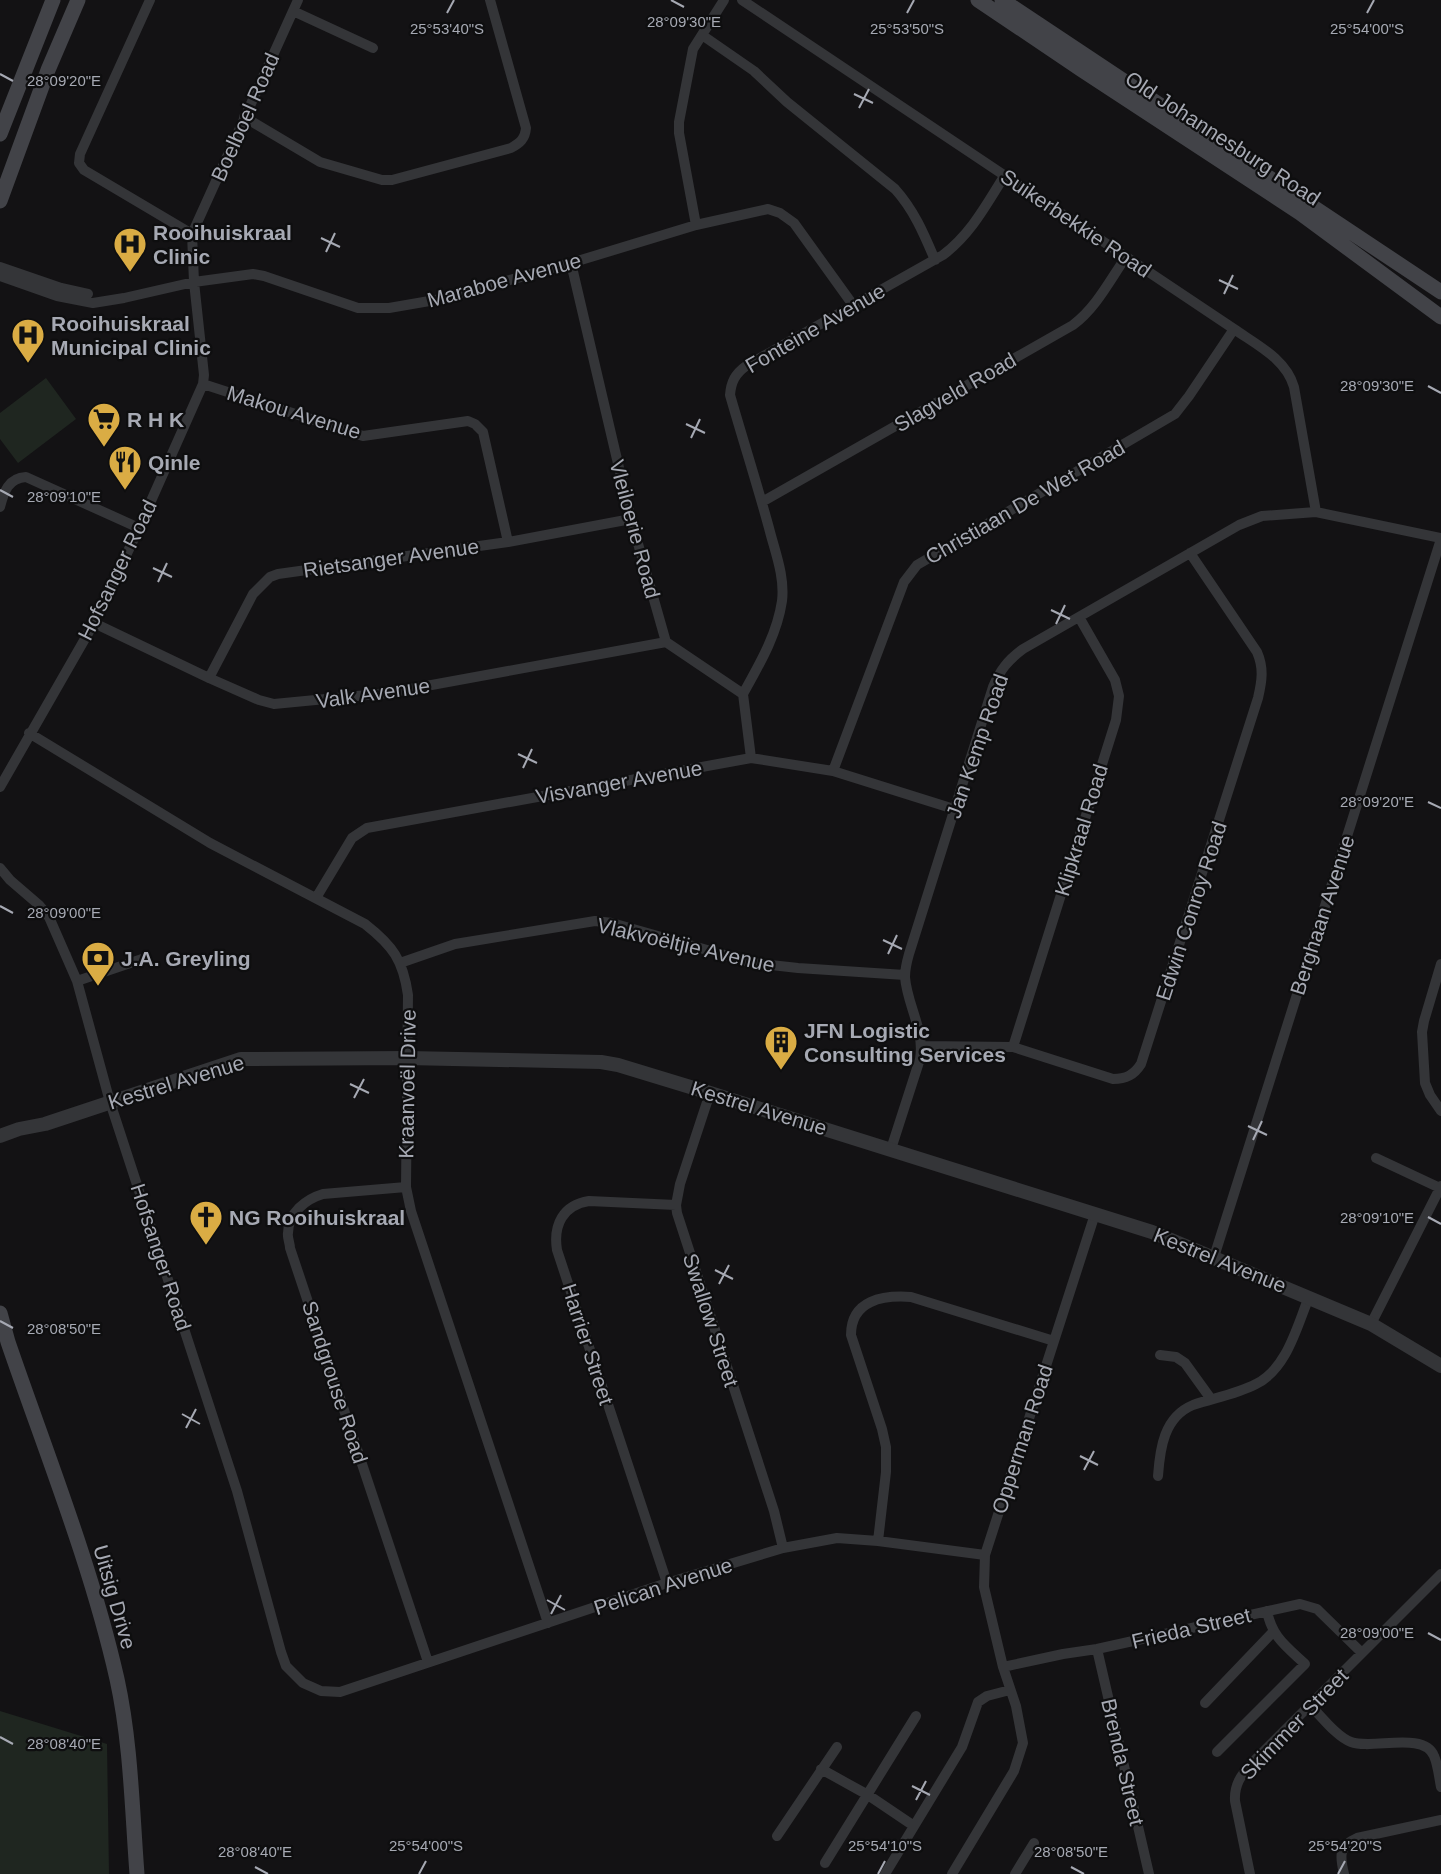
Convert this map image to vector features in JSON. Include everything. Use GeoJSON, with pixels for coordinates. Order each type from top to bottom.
{"type":"FeatureCollection","features":[{"type":"Feature","properties":{"kind":"main road"},"geometry":{"type":"LineString","coordinates":[[0,134],[53,0]]}},
{"type":"Feature","properties":{"kind":"main road"},"geometry":{"type":"LineString","coordinates":[[0,201],[48,70],[78,0]]}},
{"type":"Feature","properties":{"kind":"main road","name":"Old Johannesburg Road"},"geometry":{"type":"LineString","coordinates":[[978,0],[1091,77],[1300,213],[1441,317]]}},
{"type":"Feature","properties":{"kind":"main road","name":"Old Johannesburg Road"},"geometry":{"type":"LineString","coordinates":[[1002,0],[1441,292]]}},
{"type":"Feature","properties":{"kind":"main road"},"geometry":{"type":"LineString","coordinates":[[1013,0],[1106,69]]}},
{"type":"Feature","properties":{"kind":"main road","name":"Uitsig Drive"},"geometry":{"type":"LineString","coordinates":[[0,1313],[89,1575],[117,1681],[129,1760],[137,1874]]}},
{"type":"Feature","properties":{"kind":"main road","name":"Uitsig Drive"},"geometry":{"type":"LineString","coordinates":[[0,1326],[8,1342]]}},
{"type":"Feature","properties":{"kind":"street"},"geometry":{"type":"LineString","coordinates":[[150,0],[80,154],[79,164],[84,170],[192,234]]}},
{"type":"Feature","properties":{"kind":"street"},"geometry":{"type":"LineString","coordinates":[[244,117],[320,162],[381,180],[392,180],[511,148],[521,142],[526,128],[490,0]]}},
{"type":"Feature","properties":{"kind":"street"},"geometry":{"type":"LineString","coordinates":[[696,225],[679,122],[690,57],[724,0]]}},
{"type":"Feature","properties":{"kind":"street","name":"Suikerbekkie Road"},"geometry":{"type":"LineString","coordinates":[[742,0],[1277,360],[1287,370],[1292,381],[1316,512]]}},
{"type":"Feature","properties":{"kind":"street"},"geometry":{"type":"LineString","coordinates":[[296,5],[373,48]]}},
{"type":"Feature","properties":{"kind":"street","name":"Boelboel Road"},"geometry":{"type":"LineString","coordinates":[[192,234],[296,5]]}},
{"type":"Feature","properties":{"kind":"street"},"geometry":{"type":"LineString","coordinates":[[702,35],[754,71],[787,102],[895,189],[917,219],[935,260]]}},
{"type":"Feature","properties":{"kind":"street","name":"Fonteine Avenue"},"geometry":{"type":"LineString","coordinates":[[742,694],[765,655],[781,603],[782,586],[779,565],[762,502],[730,396],[731,384],[746,366],[935,260],[958,244],[1005,176]]}},
{"type":"Feature","properties":{"kind":"street","name":"Maraboe Avenue"},"geometry":{"type":"LineString","coordinates":[[0,276],[57,296],[93,303],[194,282],[259,275],[358,308],[389,308],[441,298],[696,225],[768,209],[780,213],[794,224],[853,305]]}},
{"type":"Feature","properties":{"kind":"street","name":"Hofsanger Road"},"geometry":{"type":"LineString","coordinates":[[0,787],[94,623],[203,384],[192,234]]}},
{"type":"Feature","properties":{"kind":"street","name":"Slagveld Road"},"geometry":{"type":"LineString","coordinates":[[762,502],[1073,325],[1091,309],[1126,257]]}},
{"type":"Feature","properties":{"kind":"street","name":"Vleiloerie Road"},"geometry":{"type":"LineString","coordinates":[[571,262],[631,519],[666,642]]}},
{"type":"Feature","properties":{"kind":"street","name":"Maraboe Avenue"},"geometry":{"type":"LineString","coordinates":[[0,267],[70,290],[111,300]]}},
{"type":"Feature","properties":{"kind":"street","name":"Christiaan De Wet Road"},"geometry":{"type":"LineString","coordinates":[[833,771],[904,582],[917,565],[1175,414],[1190,396],[1234,329]]}},
{"type":"Feature","properties":{"kind":"street","name":"Makou Avenue"},"geometry":{"type":"LineString","coordinates":[[203,384],[363,436],[468,421],[475,424],[483,432],[508,542]]}},
{"type":"Feature","properties":{"kind":"street"},"geometry":{"type":"LineString","coordinates":[[0,507],[4,489],[14,479],[26,477],[139,528]]}},
{"type":"Feature","properties":{"kind":"street","name":"Jan Kemp Road"},"geometry":{"type":"LineString","coordinates":[[891,1149],[920,1059],[922,1046],[907,990],[905,975],[909,954],[993,687],[1001,669],[1023,649],[1254,518],[1316,512],[1441,539]]}},
{"type":"Feature","properties":{"kind":"street","name":"Rietsanger Avenue"},"geometry":{"type":"LineString","coordinates":[[209,678],[253,594],[270,577],[283,572],[508,542],[631,519]]}},
{"type":"Feature","properties":{"kind":"street","name":"Berghaan Avenue"},"geometry":{"type":"LineString","coordinates":[[1214,1257],[1441,539]]}},
{"type":"Feature","properties":{"kind":"street","name":"Edwin Conroy Road"},"geometry":{"type":"LineString","coordinates":[[922,1046],[1013,1047],[1113,1079],[1124,1078],[1134,1073],[1144,1059],[1251,721],[1262,679],[1257,652],[1190,553]]}},
{"type":"Feature","properties":{"kind":"street","name":"Klipkraal Road"},"geometry":{"type":"LineString","coordinates":[[1013,1047],[1117,714],[1119,696],[1115,680],[1079,617]]}},
{"type":"Feature","properties":{"kind":"street","name":"Valk Avenue"},"geometry":{"type":"LineString","coordinates":[[94,623],[259,700],[282,704],[388,693],[666,642]]}},
{"type":"Feature","properties":{"kind":"street"},"geometry":{"type":"LineString","coordinates":[[666,642],[742,694],[751,758]]}},
{"type":"Feature","properties":{"kind":"street","name":"Kraanvoël Drive"},"geometry":{"type":"LineString","coordinates":[[29,734],[210,843],[344,912],[372,929],[386,940],[400,963],[406,977],[408,995],[406,1187],[418,1232],[548,1623]]}},
{"type":"Feature","properties":{"kind":"street","name":"Visvanger Avenue"},"geometry":{"type":"LineString","coordinates":[[316,898],[352,838],[367,828],[751,758],[833,771],[954,809]]}},
{"type":"Feature","properties":{"kind":"street","name":"Hofsanger Road"},"geometry":{"type":"LineString","coordinates":[[0,868],[49,917],[77,981],[110,1102],[237,1491],[286,1666]]}},
{"type":"Feature","properties":{"kind":"street","name":"Vlakvoëltjie Avenue"},"geometry":{"type":"LineString","coordinates":[[400,963],[455,944],[595,921],[612,923],[753,963],[905,975]]}},
{"type":"Feature","properties":{"kind":"street"},"geometry":{"type":"LineString","coordinates":[[77,981],[145,958]]}},
{"type":"Feature","properties":{"kind":"street"},"geometry":{"type":"LineString","coordinates":[[1441,964],[1422,1032],[1425,1083],[1441,1112]]}},
{"type":"Feature","properties":{"kind":"street","name":"Kestrel Avenue"},"geometry":{"type":"LineString","coordinates":[[0,1144],[45,1124],[237,1059],[407,1058],[601,1062],[710,1093],[1152,1232],[1371,1324],[1441,1366]]}},
{"type":"Feature","properties":{"kind":"street","name":"Swallow Street"},"geometry":{"type":"LineString","coordinates":[[710,1093],[680,1184],[676,1205],[679,1222],[774,1511],[783,1548]]}},
{"type":"Feature","properties":{"kind":"street","name":"Kestrel Avenue"},"geometry":{"type":"LineString","coordinates":[[0,1136],[19,1129],[45,1124]]}},
{"type":"Feature","properties":{"kind":"street"},"geometry":{"type":"LineString","coordinates":[[1371,1324],[1440,1187],[1376,1158]]}},
{"type":"Feature","properties":{"kind":"street","name":"Sandgrouse Road"},"geometry":{"type":"LineString","coordinates":[[406,1187],[323,1194],[312,1197],[294,1214],[288,1233],[290,1248],[428,1662]]}},
{"type":"Feature","properties":{"kind":"street","name":"Harrier Street"},"geometry":{"type":"LineString","coordinates":[[667,1583],[556,1251],[555,1242],[562,1218],[574,1205],[581,1202],[676,1205]]}},
{"type":"Feature","properties":{"kind":"street","name":"Opperman Road"},"geometry":{"type":"LineString","coordinates":[[952,1874],[1014,1771],[1023,1743],[1016,1706],[1003,1667],[984,1587],[985,1555],[1095,1214]]}},
{"type":"Feature","properties":{"kind":"street"},"geometry":{"type":"LineString","coordinates":[[878,1541],[886,1472],[886,1447],[851,1335],[857,1314],[869,1303],[880,1298],[911,1297],[1054,1341]]}},
{"type":"Feature","properties":{"kind":"street"},"geometry":{"type":"LineString","coordinates":[[1158,1476],[1161,1447],[1171,1422],[1186,1408],[1254,1386],[1268,1377],[1286,1352],[1309,1297]]}},
{"type":"Feature","properties":{"kind":"street"},"geometry":{"type":"LineString","coordinates":[[1160,1355],[1176,1357],[1182,1361],[1211,1399]]}},
{"type":"Feature","properties":{"kind":"street","name":"Pelican Avenue"},"geometry":{"type":"LineString","coordinates":[[286,1666],[307,1686],[321,1691],[340,1692],[667,1583],[783,1548],[837,1538],[985,1555]]}},
{"type":"Feature","properties":{"kind":"street","name":"Skimmer Street"},"geometry":{"type":"LineString","coordinates":[[1250,1874],[1234,1801],[1237,1783],[1251,1764],[1441,1574]]}},
{"type":"Feature","properties":{"kind":"street","name":"Frieda Street"},"geometry":{"type":"LineString","coordinates":[[1003,1667],[1097,1649],[1299,1604],[1317,1609],[1362,1653]]}},
{"type":"Feature","properties":{"kind":"street"},"geometry":{"type":"LineString","coordinates":[[1217,1752],[1305,1664],[1278,1639],[1267,1611]]}},
{"type":"Feature","properties":{"kind":"street"},"geometry":{"type":"LineString","coordinates":[[1205,1703],[1274,1632]]}},
{"type":"Feature","properties":{"kind":"street","name":"Brenda Street"},"geometry":{"type":"LineString","coordinates":[[1097,1649],[1149,1874]]}},
{"type":"Feature","properties":{"kind":"street"},"geometry":{"type":"LineString","coordinates":[[885,1874],[962,1747],[978,1702],[987,1696],[1010,1690]]}},
{"type":"Feature","properties":{"kind":"street"},"geometry":{"type":"LineString","coordinates":[[1311,1705],[1343,1738],[1353,1743],[1414,1743],[1426,1746],[1434,1756],[1441,1787]]}},
{"type":"Feature","properties":{"kind":"street"},"geometry":{"type":"LineString","coordinates":[[825,1863],[916,1716]]}},
{"type":"Feature","properties":{"kind":"street"},"geometry":{"type":"LineString","coordinates":[[777,1836],[837,1747]]}},
{"type":"Feature","properties":{"kind":"street"},"geometry":{"type":"LineString","coordinates":[[821,1769],[868,1795],[914,1826]]}},
{"type":"Feature","properties":{"kind":"street"},"geometry":{"type":"LineString","coordinates":[[1344,1874],[1341,1853],[1349,1842],[1357,1838],[1441,1820]]}},
{"type":"Feature","properties":{"kind":"street"},"geometry":{"type":"LineString","coordinates":[[1015,1874],[1034,1843]]}},
{"type":"Feature","properties":{"kind":"shaded area"},"geometry":{"type":"Polygon","coordinates":[[[46,378],[76,419],[18,463],[0,439],[0,413],[46,378]]]}},
{"type":"Feature","properties":{"kind":"shaded area"},"geometry":{"type":"Polygon","coordinates":[[[0,1711],[107,1744],[109,1874],[0,1874],[0,1711]]]}},
{"type":"Feature","properties":{"kind":"place","name":"Rooihuiskraal Clinic"},"geometry":{"type":"Point","coordinates":[130,273]}},
{"type":"Feature","properties":{"kind":"place","name":"Rooihuiskraal Municipal Clinic"},"geometry":{"type":"Point","coordinates":[28,364]}},
{"type":"Feature","properties":{"kind":"place","name":"R H K"},"geometry":{"type":"Point","coordinates":[104,448]}},
{"type":"Feature","properties":{"kind":"place","name":"Qinle"},"geometry":{"type":"Point","coordinates":[125,491]}},
{"type":"Feature","properties":{"kind":"place","name":"J.A. Greyling"},"geometry":{"type":"Point","coordinates":[98,987]}},
{"type":"Feature","properties":{"kind":"place","name":"JFN Logistic Consulting Services"},"geometry":{"type":"Point","coordinates":[781,1071]}},
{"type":"Feature","properties":{"kind":"place","name":"NG Rooihuiskraal"},"geometry":{"type":"Point","coordinates":[206,1246]}}]}
